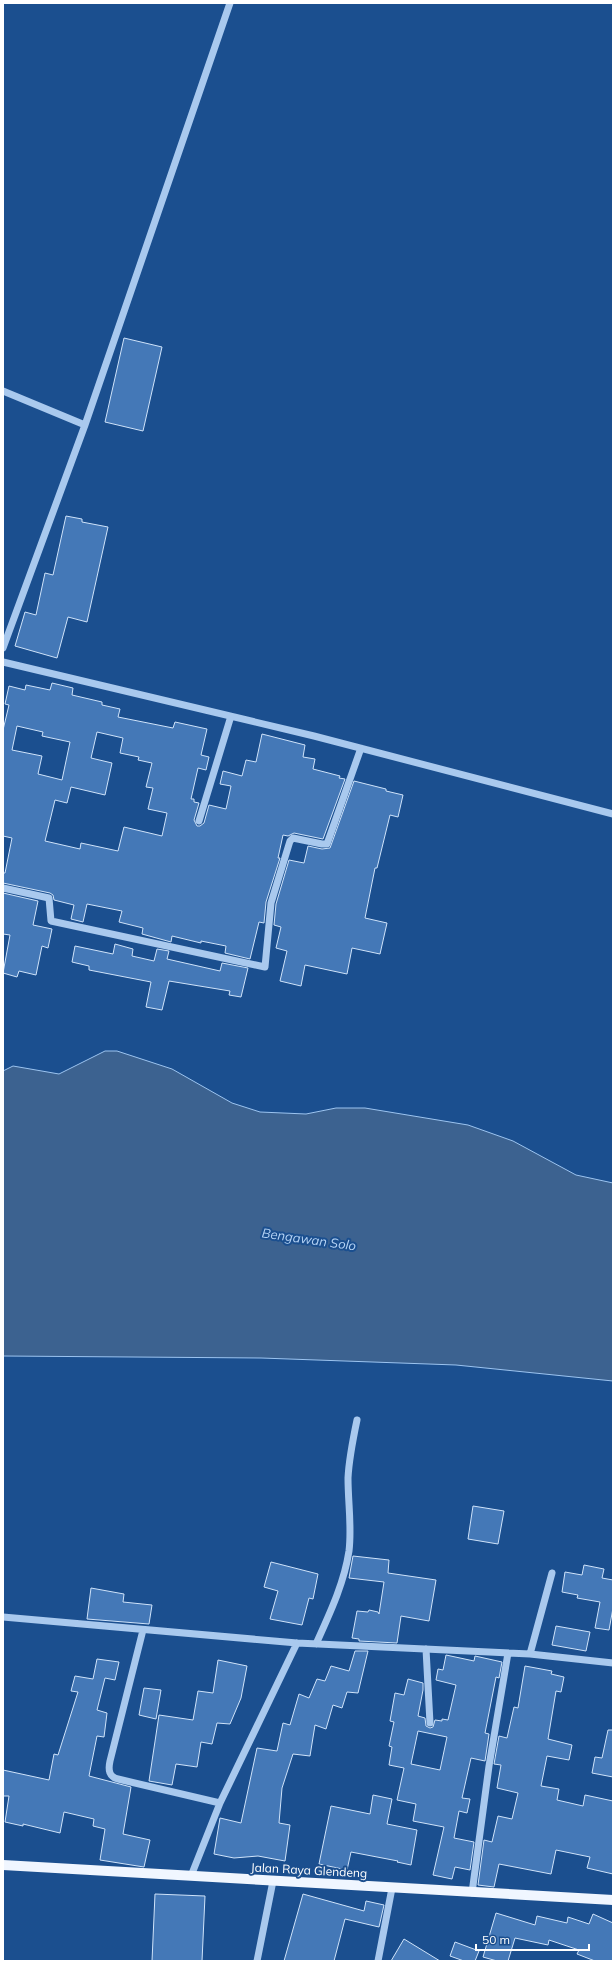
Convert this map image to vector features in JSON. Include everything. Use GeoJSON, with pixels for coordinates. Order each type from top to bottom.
{"type":"FeatureCollection","features":[{"type":"Feature","properties":{"kind":"main road","name":"Jalan Raya Glendeng"},"geometry":{"type":"LineString","coordinates":[[3,1865],[613,1900]]}},
{"type":"Feature","properties":{"kind":"street"},"geometry":{"type":"LineString","coordinates":[[3,648],[85,425],[230,3]]}},
{"type":"Feature","properties":{"kind":"street"},"geometry":{"type":"LineString","coordinates":[[3,391],[85,425]]}},
{"type":"Feature","properties":{"kind":"street"},"geometry":{"type":"LineString","coordinates":[[3,662],[361,748],[613,814]]}},
{"type":"Feature","properties":{"kind":"street"},"geometry":{"type":"LineString","coordinates":[[199,820],[231,716]]}},
{"type":"Feature","properties":{"kind":"street"},"geometry":{"type":"LineString","coordinates":[[3,888],[49,898],[51,921],[265,967],[267,962],[271,903],[290,841],[293,838],[322,844],[327,843],[361,748]]}},
{"type":"Feature","properties":{"kind":"street"},"geometry":{"type":"LineString","coordinates":[[316,1644],[336,1596],[348,1553],[351,1523],[348,1476],[357,1420]]}},
{"type":"Feature","properties":{"kind":"street"},"geometry":{"type":"LineString","coordinates":[[530,1654],[552,1573]]}},
{"type":"Feature","properties":{"kind":"street"},"geometry":{"type":"LineString","coordinates":[[3,1617],[297,1643],[508,1652],[613,1663]]}},
{"type":"Feature","properties":{"kind":"street"},"geometry":{"type":"LineString","coordinates":[[143,1630],[109,1766],[110,1773],[115,1779],[220,1803]]}},
{"type":"Feature","properties":{"kind":"street"},"geometry":{"type":"LineString","coordinates":[[191,1876],[220,1803],[297,1643]]}},
{"type":"Feature","properties":{"kind":"street"},"geometry":{"type":"LineString","coordinates":[[426,1649],[430,1723]]}},
{"type":"Feature","properties":{"kind":"street"},"geometry":{"type":"LineString","coordinates":[[472,1893],[489,1766],[508,1652]]}},
{"type":"Feature","properties":{"kind":"street"},"geometry":{"type":"LineString","coordinates":[[257,1961],[273,1881]]}},
{"type":"Feature","properties":{"kind":"street"},"geometry":{"type":"LineString","coordinates":[[378,1961],[392,1888]]}},
{"type":"Feature","properties":{"kind":"water","name":"Bengawan Solo"},"geometry":{"type":"Polygon","coordinates":[[[105,1051],[117,1051],[172,1069],[232,1103],[260,1112],[306,1114],[336,1108],[365,1108],[468,1125],[513,1141],[576,1175],[613,1183],[613,1381],[456,1365],[261,1358],[3,1356],[3,1071],[13,1066],[59,1074],[105,1051]]]}},
{"type":"Feature","properties":{"kind":"building"},"geometry":{"type":"Polygon","coordinates":[[[124,338],[162,347],[143,431],[105,422],[124,338]]]}},
{"type":"Feature","properties":{"kind":"building"},"geometry":{"type":"Polygon","coordinates":[[[66,516],[82,519],[82,522],[108,527],[87,622],[68,617],[57,658],[15,646],[25,612],[36,615],[45,573],[53,575],[66,516]]]}},
{"type":"Feature","properties":{"kind":"building"},"geometry":{"type":"Polygon","coordinates":[[[52,683],[73,688],[72,695],[102,702],[102,705],[120,709],[118,717],[173,728],[175,722],[207,729],[201,755],[209,757],[206,770],[198,768],[191,799],[194,799],[194,802],[199,803],[194,820],[197,826],[204,823],[209,805],[226,809],[231,786],[220,784],[223,771],[242,776],[246,760],[256,762],[262,734],[305,745],[303,757],[315,759],[313,769],[340,776],[339,778],[345,779],[323,839],[294,833],[288,836],[283,835],[278,858],[280,858],[266,902],[264,923],[259,922],[250,959],[225,953],[226,946],[201,941],[201,943],[172,936],[171,942],[142,934],[143,928],[119,922],[122,911],[87,904],[83,922],[71,919],[74,905],[54,900],[53,895],[50,893],[3,883],[3,873],[5,873],[12,838],[3,836],[3,730],[9,705],[5,704],[9,686],[25,690],[26,685],[50,690],[52,683]],[[17,726],[12,750],[42,756],[38,774],[62,780],[70,742],[42,736],[43,732],[17,726]],[[97,732],[91,758],[112,763],[105,795],[71,787],[67,803],[55,800],[45,841],[80,849],[81,843],[118,851],[124,827],[162,836],[167,813],[148,809],[153,788],[146,787],[152,763],[138,760],[139,757],[120,753],[123,738],[97,732]]]}},
{"type":"Feature","properties":{"kind":"building"},"geometry":{"type":"Polygon","coordinates":[[[354,781],[403,795],[398,817],[390,815],[377,868],[375,868],[365,918],[387,923],[380,954],[352,948],[347,974],[305,965],[301,986],[280,981],[287,951],[276,948],[281,927],[274,925],[276,904],[289,860],[304,863],[308,846],[322,849],[330,848],[354,781]]]}},
{"type":"Feature","properties":{"kind":"building"},"geometry":{"type":"Polygon","coordinates":[[[3,893],[38,901],[33,925],[52,929],[48,948],[42,946],[36,975],[19,971],[17,977],[3,973],[10,935],[3,934],[3,893]]]}},
{"type":"Feature","properties":{"kind":"building"},"geometry":{"type":"Polygon","coordinates":[[[115,944],[133,949],[132,956],[154,961],[157,949],[169,951],[167,959],[220,971],[222,963],[248,968],[241,997],[229,995],[230,991],[169,981],[162,1010],[146,1007],[151,982],[89,970],[89,966],[72,962],[75,946],[113,954],[115,944]]]}},
{"type":"Feature","properties":{"kind":"building"},"geometry":{"type":"Polygon","coordinates":[[[473,1506],[504,1511],[498,1544],[468,1539],[473,1506]]]}},
{"type":"Feature","properties":{"kind":"building"},"geometry":{"type":"Polygon","coordinates":[[[353,1556],[389,1560],[388,1573],[436,1580],[429,1621],[401,1616],[397,1643],[359,1641],[359,1639],[352,1638],[357,1611],[368,1612],[369,1610],[378,1612],[379,1614],[384,1582],[349,1578],[353,1556]]]}},
{"type":"Feature","properties":{"kind":"building"},"geometry":{"type":"Polygon","coordinates":[[[271,1562],[318,1574],[313,1599],[309,1598],[302,1625],[270,1619],[278,1591],[264,1587],[271,1562]]]}},
{"type":"Feature","properties":{"kind":"building"},"geometry":{"type":"Polygon","coordinates":[[[584,1565],[604,1569],[602,1578],[613,1580],[613,1608],[609,1630],[595,1628],[600,1602],[577,1598],[578,1595],[562,1592],[565,1572],[582,1575],[584,1565]]]}},
{"type":"Feature","properties":{"kind":"building"},"geometry":{"type":"Polygon","coordinates":[[[91,1588],[124,1594],[123,1602],[152,1605],[149,1624],[87,1619],[91,1588]]]}},
{"type":"Feature","properties":{"kind":"building"},"geometry":{"type":"Polygon","coordinates":[[[556,1626],[590,1632],[586,1651],[552,1645],[556,1626]]]}},
{"type":"Feature","properties":{"kind":"building"},"geometry":{"type":"Polygon","coordinates":[[[355,1651],[368,1651],[358,1693],[347,1692],[342,1708],[333,1705],[326,1729],[315,1725],[310,1756],[293,1754],[282,1788],[279,1823],[290,1825],[285,1861],[258,1856],[234,1858],[214,1854],[220,1818],[241,1823],[257,1748],[277,1751],[283,1723],[290,1725],[299,1694],[309,1698],[317,1679],[325,1681],[331,1666],[349,1671],[355,1651]]]}},
{"type":"Feature","properties":{"kind":"building"},"geometry":{"type":"Polygon","coordinates":[[[446,1655],[474,1661],[475,1656],[502,1662],[499,1678],[496,1677],[485,1733],[489,1734],[485,1761],[471,1758],[462,1798],[470,1799],[467,1813],[459,1811],[454,1838],[474,1842],[470,1870],[455,1867],[452,1879],[433,1875],[444,1827],[413,1821],[416,1804],[397,1800],[404,1768],[389,1765],[392,1747],[389,1746],[394,1722],[390,1721],[395,1693],[404,1695],[408,1679],[423,1683],[418,1716],[425,1718],[426,1726],[430,1728],[433,1727],[435,1720],[448,1720],[456,1685],[436,1680],[438,1669],[443,1670],[446,1655]],[[418,1731],[411,1764],[440,1770],[447,1737],[418,1731]]]}},
{"type":"Feature","properties":{"kind":"building"},"geometry":{"type":"Polygon","coordinates":[[[97,1659],[119,1662],[115,1680],[105,1678],[97,1710],[107,1713],[104,1737],[97,1736],[89,1776],[131,1787],[123,1834],[150,1840],[144,1867],[100,1860],[105,1829],[93,1826],[94,1819],[64,1812],[60,1833],[23,1824],[23,1826],[5,1822],[9,1796],[3,1796],[3,1770],[49,1780],[54,1754],[58,1755],[78,1692],[71,1691],[75,1676],[93,1679],[97,1659]]]}},
{"type":"Feature","properties":{"kind":"building"},"geometry":{"type":"Polygon","coordinates":[[[218,1660],[247,1666],[241,1698],[230,1724],[217,1723],[212,1744],[201,1742],[197,1767],[176,1764],[172,1785],[149,1781],[159,1715],[193,1720],[198,1691],[213,1693],[218,1660]]]}},
{"type":"Feature","properties":{"kind":"building"},"geometry":{"type":"Polygon","coordinates":[[[525,1666],[552,1671],[551,1674],[564,1677],[561,1692],[556,1691],[548,1739],[572,1745],[569,1760],[547,1756],[541,1786],[559,1789],[557,1800],[583,1806],[585,1795],[613,1801],[613,1874],[587,1868],[590,1857],[556,1850],[551,1874],[499,1864],[494,1887],[478,1885],[484,1840],[492,1842],[498,1816],[512,1819],[518,1793],[497,1788],[501,1765],[494,1764],[499,1736],[507,1738],[514,1707],[518,1708],[525,1666]]]}},
{"type":"Feature","properties":{"kind":"building"},"geometry":{"type":"Polygon","coordinates":[[[144,1688],[161,1690],[156,1719],[139,1715],[144,1688]]]}},
{"type":"Feature","properties":{"kind":"building"},"geometry":{"type":"Polygon","coordinates":[[[608,1730],[613,1730],[613,1777],[592,1773],[595,1757],[602,1758],[608,1730]]]}},
{"type":"Feature","properties":{"kind":"building"},"geometry":{"type":"Polygon","coordinates":[[[373,1795],[392,1799],[387,1824],[417,1830],[411,1865],[351,1852],[347,1870],[319,1864],[331,1806],[370,1814],[373,1795]]]}},
{"type":"Feature","properties":{"kind":"building"},"geometry":{"type":"Polygon","coordinates":[[[155,1894],[205,1896],[202,1961],[152,1961],[155,1894]]]}},
{"type":"Feature","properties":{"kind":"building"},"geometry":{"type":"Polygon","coordinates":[[[303,1894],[364,1911],[366,1901],[384,1905],[379,1927],[345,1919],[334,1961],[284,1961],[303,1894]]]}},
{"type":"Feature","properties":{"kind":"building"},"geometry":{"type":"Polygon","coordinates":[[[496,1913],[535,1925],[537,1916],[567,1923],[568,1917],[589,1924],[593,1914],[613,1923],[613,1961],[595,1961],[577,1954],[579,1950],[549,1940],[548,1945],[515,1938],[508,1961],[497,1961],[483,1957],[496,1913]]]}},
{"type":"Feature","properties":{"kind":"building"},"geometry":{"type":"Polygon","coordinates":[[[404,1939],[440,1961],[391,1961],[404,1939]]]}},
{"type":"Feature","properties":{"kind":"building"},"geometry":{"type":"Polygon","coordinates":[[[455,1942],[479,1951],[475,1961],[464,1961],[450,1956],[455,1942]]]}}]}
